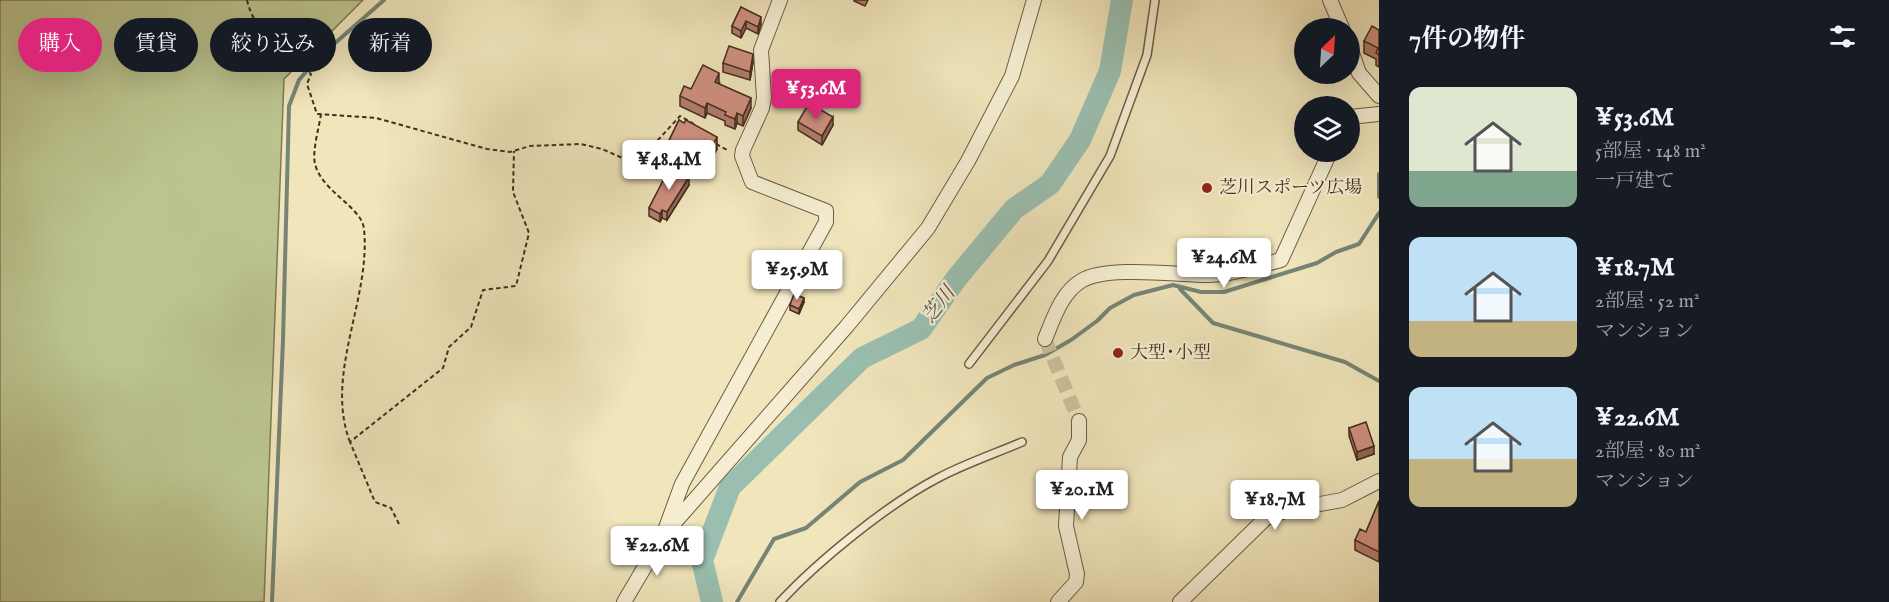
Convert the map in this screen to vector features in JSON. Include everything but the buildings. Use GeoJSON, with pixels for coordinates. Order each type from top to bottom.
{"type":"FeatureCollection","features":[{"type":"Feature","properties":{"kind":"street"},"geometry":{"type":"LineString","coordinates":[[663,536],[682,484],[826,222],[826,211],[752,182],[742,156],[762,108],[764,98],[761,50],[780,0]]}},
{"type":"Feature","properties":{"kind":"street"},"geometry":{"type":"LineString","coordinates":[[624,602],[663,536],[853,318],[928,228],[968,161],[1011,76],[1034,0]]}},
{"type":"Feature","properties":{"kind":"street"},"geometry":{"type":"LineString","coordinates":[[1330,0],[1338,18]]}},
{"type":"Feature","properties":{"kind":"street"},"geometry":{"type":"LineString","coordinates":[[1360,74],[1379,96]]}},
{"type":"Feature","properties":{"kind":"street"},"geometry":{"type":"LineString","coordinates":[[1360,116],[1379,114]]}},
{"type":"Feature","properties":{"kind":"street"},"geometry":{"type":"LineString","coordinates":[[1045,339],[1060,303],[1082,280],[1126,271],[1211,275],[1239,272],[1281,260],[1325,162]]}},
{"type":"Feature","properties":{"kind":"street"},"geometry":{"type":"LineString","coordinates":[[1058,602],[1076,582],[1077,574],[1066,526],[1070,457],[1079,440],[1079,421]]}},
{"type":"Feature","properties":{"kind":"street"},"geometry":{"type":"LineString","coordinates":[[1180,602],[1266,518],[1287,510],[1342,500],[1379,481]]}},
{"type":"Feature","properties":{"kind":"lane"},"geometry":{"type":"LineString","coordinates":[[969,364],[1048,261],[1110,156],[1146,55],[1155,0]]}},
{"type":"Feature","properties":{"kind":"lane"},"geometry":{"type":"LineString","coordinates":[[780,602],[796,585],[886,512],[937,478],[1022,442]]}},
{"type":"Feature","properties":{"kind":"path"},"geometry":{"type":"LineString","coordinates":[[247,0],[251,17],[267,39],[310,74],[307,84],[317,114],[376,118],[487,149],[514,151],[530,146],[581,144],[602,149],[636,164],[680,116],[694,125]]}},
{"type":"Feature","properties":{"kind":"path"},"geometry":{"type":"LineString","coordinates":[[321,114],[314,163],[325,186],[356,214],[364,227],[359,297],[342,390],[345,429],[375,502],[391,508],[399,524]]}},
{"type":"Feature","properties":{"kind":"path"},"geometry":{"type":"LineString","coordinates":[[710,138],[725,151],[743,150]]}},
{"type":"Feature","properties":{"kind":"path"},"geometry":{"type":"LineString","coordinates":[[350,442],[443,368],[449,347],[471,327],[483,290],[516,286],[529,233],[513,192],[514,151]]}},
{"type":"Feature","properties":{"kind":"green space"},"geometry":{"type":"Polygon","coordinates":[[[0,0],[363,0],[336,27],[336,18],[210,18],[210,72],[291,72],[284,79],[264,602],[0,602],[0,0]]]}},
{"type":"Feature","properties":{"kind":"waterway"},"geometry":{"type":"LineString","coordinates":[[272,602],[283,340],[289,106],[299,80],[317,59],[384,0]]}},
{"type":"Feature","properties":{"kind":"waterway","name":"芝川"},"geometry":{"type":"LineString","coordinates":[[712,602],[702,560],[730,487],[862,358],[921,329],[956,279],[1014,209],[1050,184],[1080,140],[1110,71],[1122,0]]}},
{"type":"Feature","properties":{"kind":"waterway"},"geometry":{"type":"LineString","coordinates":[[1379,174],[1379,197]]}},
{"type":"Feature","properties":{"kind":"waterway"},"geometry":{"type":"LineString","coordinates":[[737,602],[774,539],[806,528],[860,482],[903,460],[987,378],[1014,365],[1045,355],[1071,340],[1097,321],[1110,308],[1134,295],[1173,285],[1201,292],[1224,292],[1317,263],[1336,252],[1359,244],[1379,213]]}},
{"type":"Feature","properties":{"kind":"waterway"},"geometry":{"type":"LineString","coordinates":[[1180,289],[1213,323],[1345,362],[1379,381]]}},
{"type":"Feature","properties":{"kind":"tunnel"},"geometry":{"type":"LineString","coordinates":[[1045,339],[1079,421]]}},
{"type":"Feature","properties":{"kind":"place","name":"芝川スポーツ広場"},"geometry":{"type":"Point","coordinates":[1207,188]}},
{"type":"Feature","properties":{"kind":"place","name":"大型･小型"},"geometry":{"type":"Point","coordinates":[1118,353]}}]}
